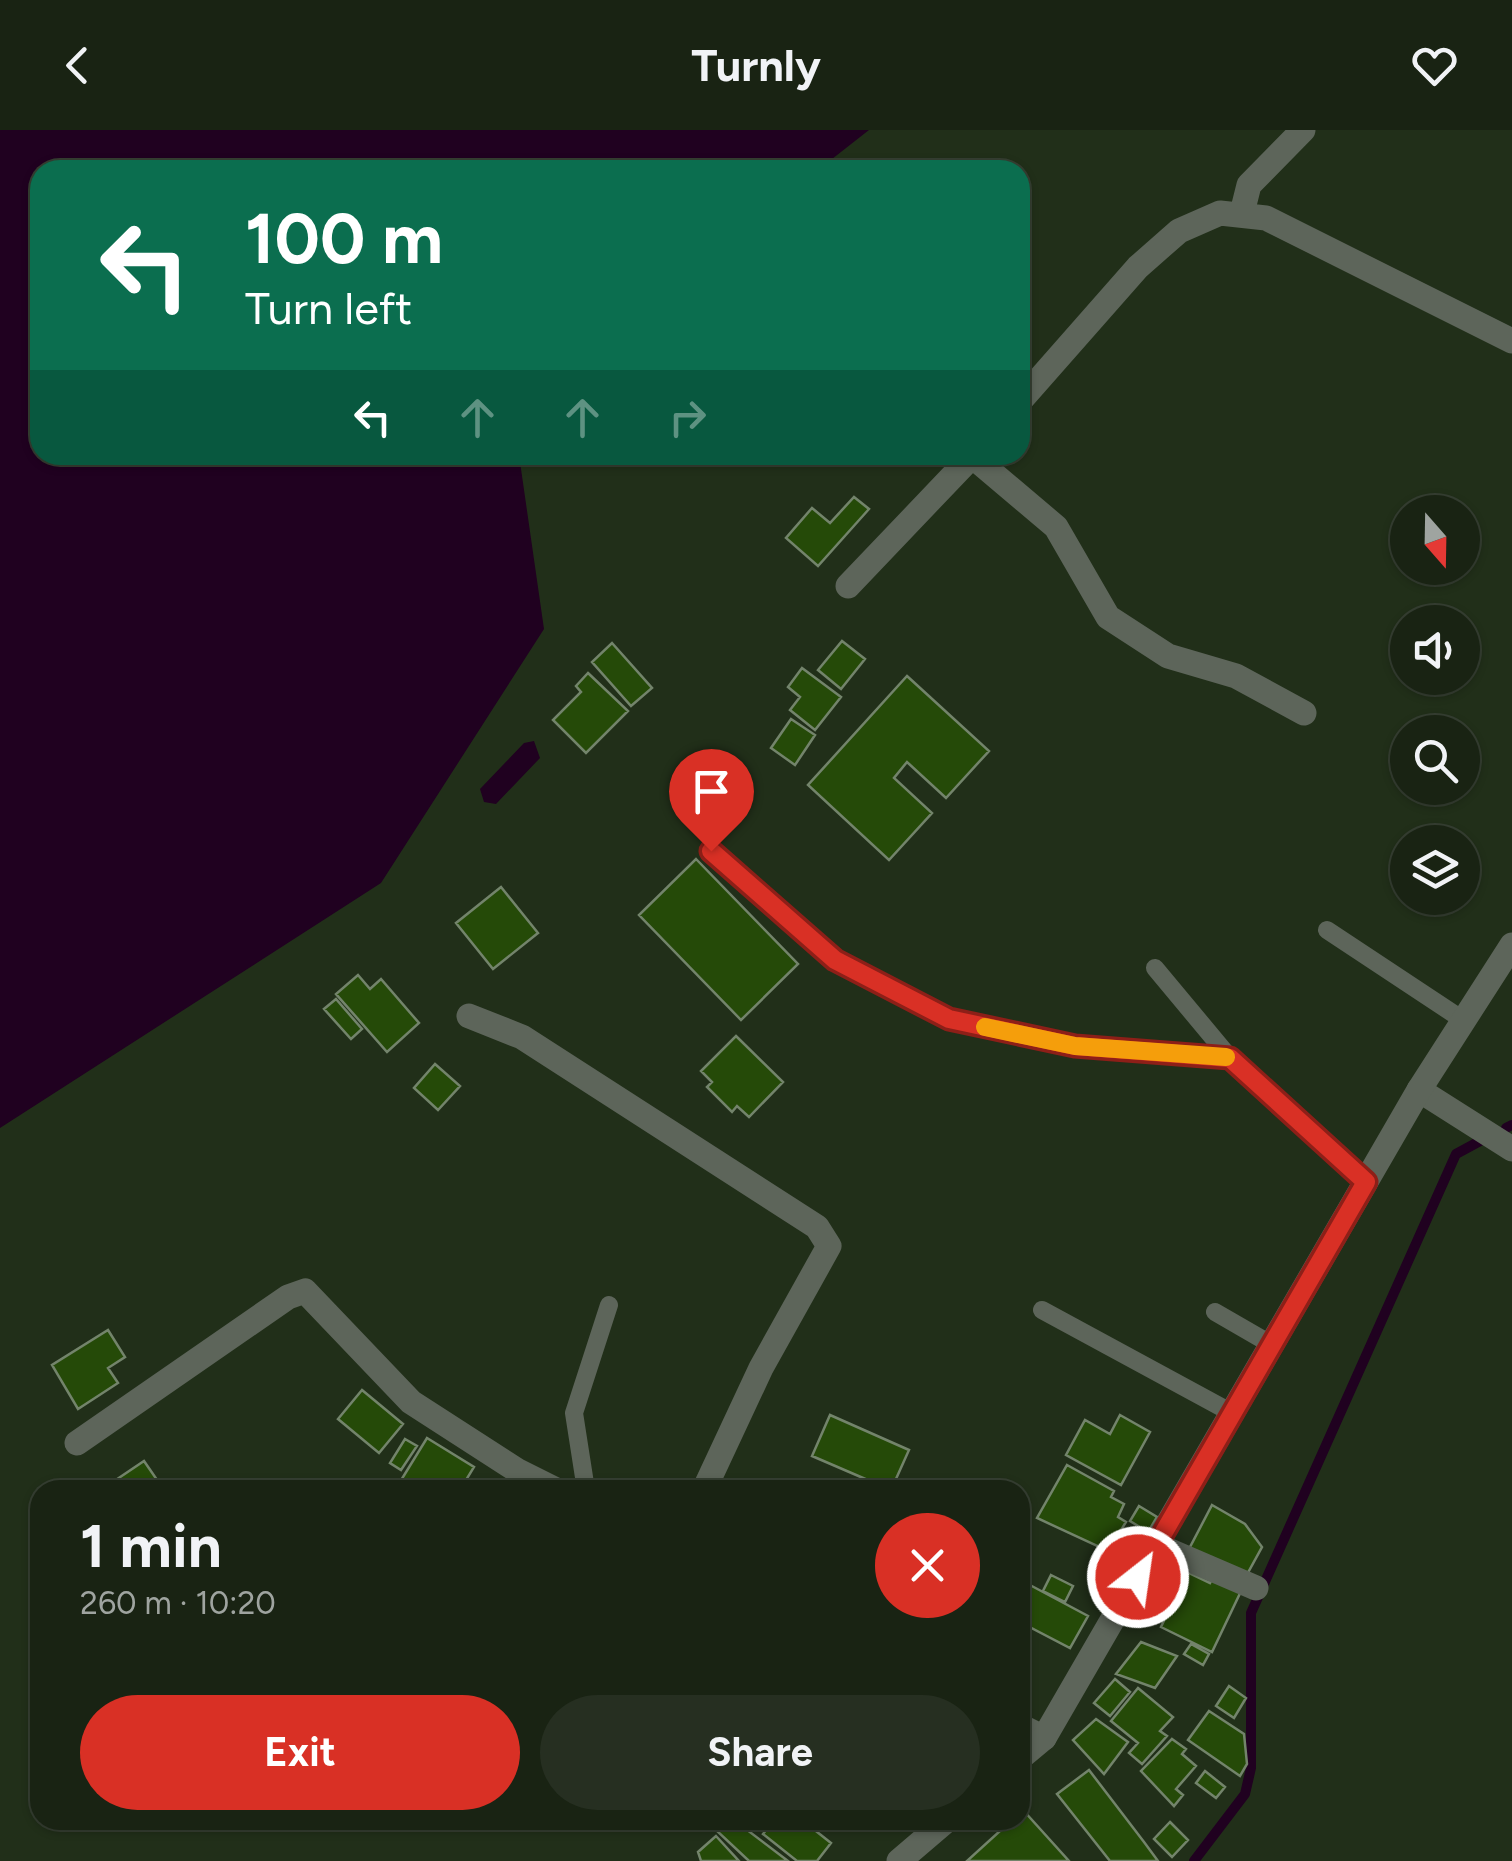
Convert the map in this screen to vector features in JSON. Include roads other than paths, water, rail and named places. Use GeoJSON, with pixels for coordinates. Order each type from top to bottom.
{"type":"FeatureCollection","features":[{"type":"Feature","properties":{"kind":"street"},"geometry":{"type":"LineString","coordinates":[[1242,213],[1248,185],[1303,130]]}},
{"type":"Feature","properties":{"kind":"street"},"geometry":{"type":"LineString","coordinates":[[1030,390],[1158,249],[1198,220],[1220,212],[1266,218],[1512,341]]}},
{"type":"Feature","properties":{"kind":"street"},"geometry":{"type":"LineString","coordinates":[[848,586],[963,465]]}},
{"type":"Feature","properties":{"kind":"street"},"geometry":{"type":"LineString","coordinates":[[983,465],[1056,527],[1088,576],[1092,594],[1108,618],[1168,656],[1236,676],[1304,713]]}},
{"type":"Feature","properties":{"kind":"street"},"geometry":{"type":"LineString","coordinates":[[1030,1750],[1044,1738],[1419,1090],[1512,945]]}},
{"type":"Feature","properties":{"kind":"street"},"geometry":{"type":"LineString","coordinates":[[468,1016],[522,1037],[817,1227],[829,1246],[761,1368],[709,1480]]}},
{"type":"Feature","properties":{"kind":"street"},"geometry":{"type":"LineString","coordinates":[[1419,1090],[1512,1149]]}},
{"type":"Feature","properties":{"kind":"street"},"geometry":{"type":"LineString","coordinates":[[77,1443],[288,1297],[306,1291],[411,1402],[535,1480]]}},
{"type":"Feature","properties":{"kind":"street"},"geometry":{"type":"LineString","coordinates":[[1156,1545],[1256,1588]]}},
{"type":"Feature","properties":{"kind":"street"},"geometry":{"type":"LineString","coordinates":[[1030,1731],[1044,1738]]}},
{"type":"Feature","properties":{"kind":"street"},"geometry":{"type":"LineString","coordinates":[[899,1861],[935,1830]]}},
{"type":"Feature","properties":{"kind":"lane"},"geometry":{"type":"LineString","coordinates":[[711,851],[835,960],[949,1019],[1075,1046],[1230,1058]]}},
{"type":"Feature","properties":{"kind":"lane"},"geometry":{"type":"LineString","coordinates":[[1327,930],[1464,1020]]}},
{"type":"Feature","properties":{"kind":"lane"},"geometry":{"type":"LineString","coordinates":[[1155,968],[1230,1058],[1366,1182]]}},
{"type":"Feature","properties":{"kind":"lane"},"geometry":{"type":"LineString","coordinates":[[584,1480],[574,1413],[609,1304]]}},
{"type":"Feature","properties":{"kind":"lane"},"geometry":{"type":"LineString","coordinates":[[1042,1310],[1232,1413]]}},
{"type":"Feature","properties":{"kind":"lane"},"geometry":{"type":"LineString","coordinates":[[1215,1312],[1272,1344]]}},
{"type":"Feature","properties":{"kind":"waterway"},"geometry":{"type":"LineString","coordinates":[[1506,1128],[1512,1125]]}},
{"type":"Feature","properties":{"kind":"waterway"},"geometry":{"type":"LineString","coordinates":[[1194,1861],[1245,1794],[1251,1768],[1251,1613],[1456,1154],[1480,1141]]}}]}
